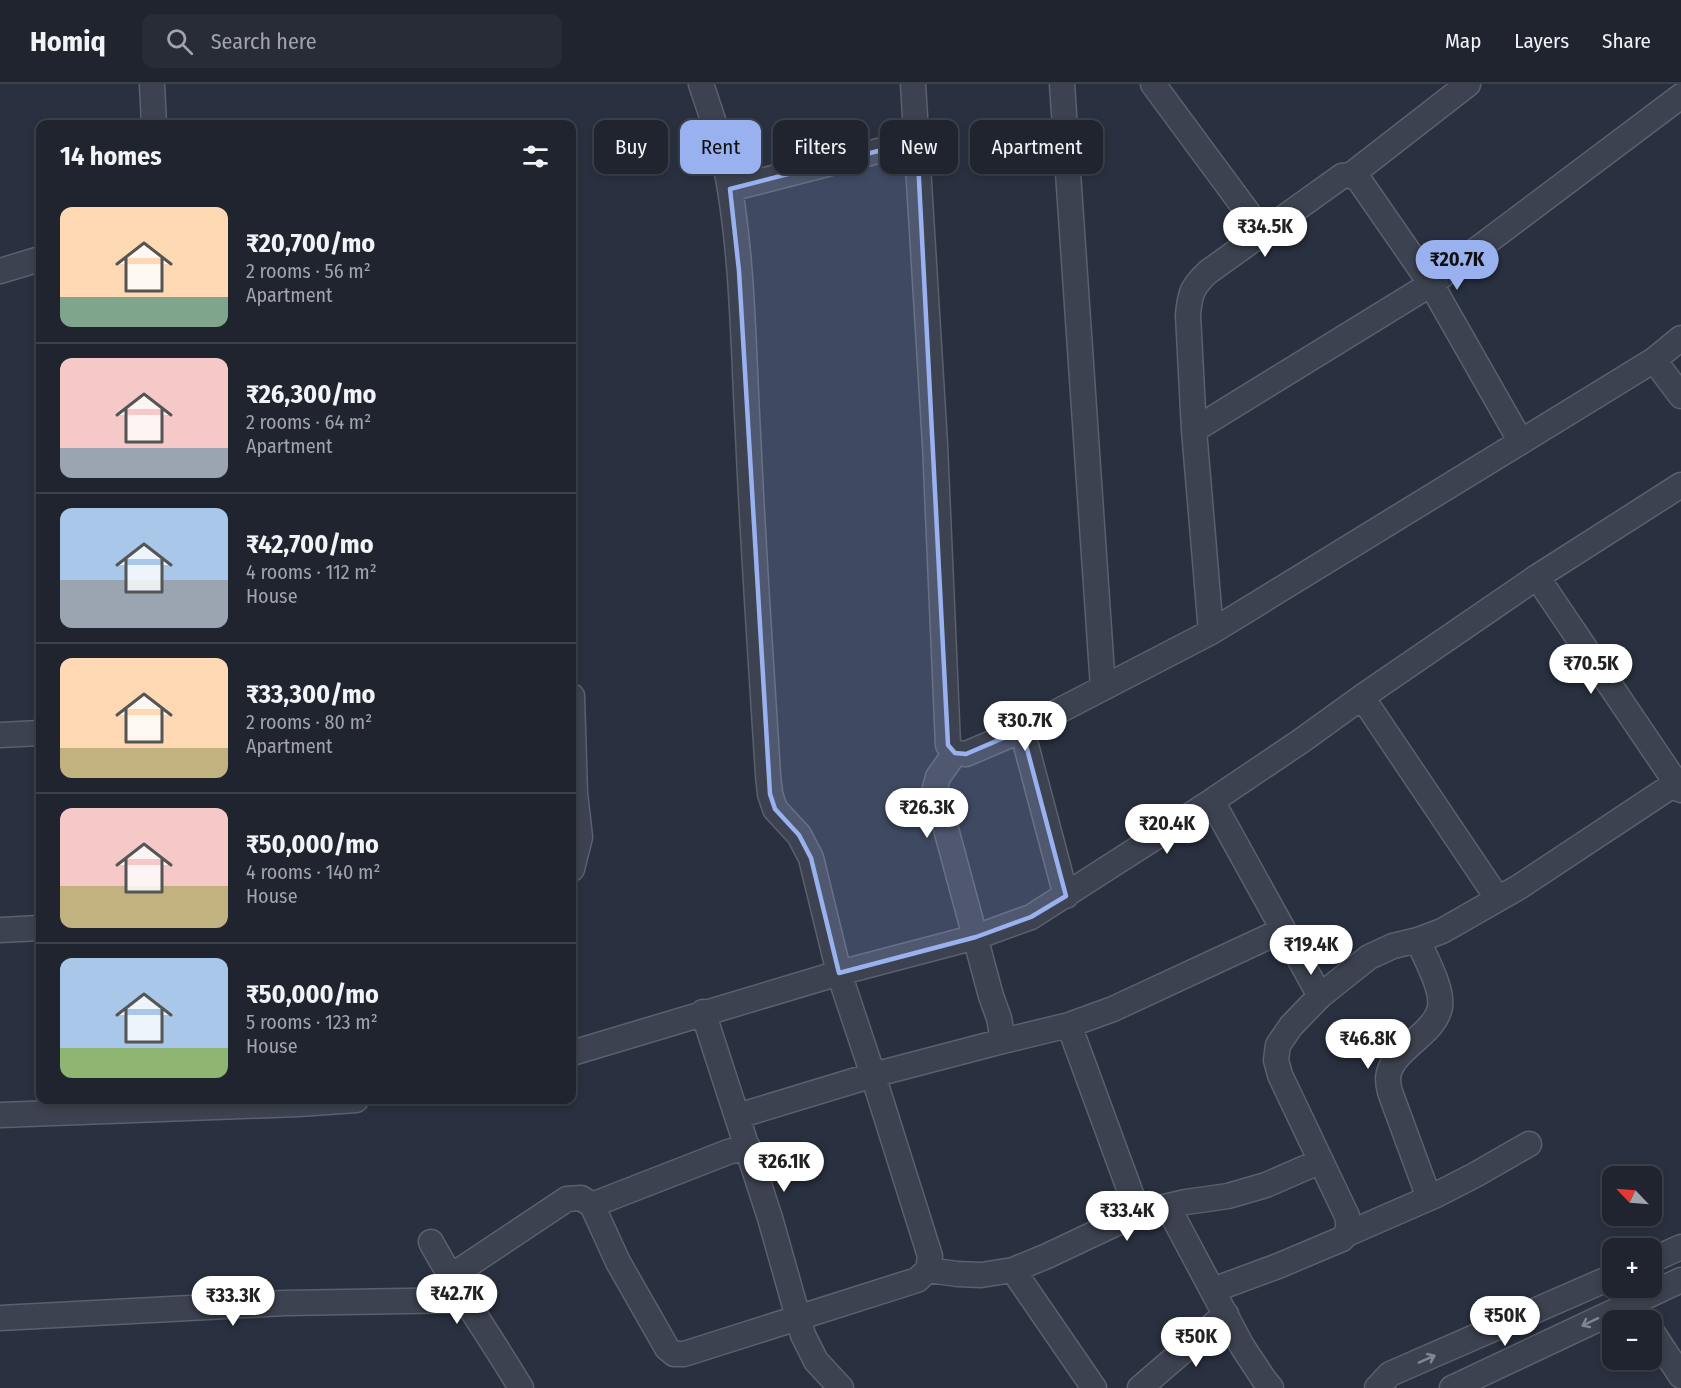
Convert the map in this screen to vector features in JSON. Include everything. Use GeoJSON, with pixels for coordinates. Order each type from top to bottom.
{"type":"FeatureCollection","features":[{"type":"Feature","properties":{"kind":"street"},"geometry":{"type":"LineString","coordinates":[[152,84],[154,120]]}},
{"type":"Feature","properties":{"kind":"street"},"geometry":{"type":"LineString","coordinates":[[450,1277],[567,1199],[580,1198],[592,1205],[618,1262],[667,1348],[674,1354],[684,1354],[916,1280],[928,1270],[930,1257],[839,973],[811,858],[799,835],[775,809],[770,794],[739,271],[726,165],[715,123],[701,84]]}},
{"type":"Feature","properties":{"kind":"street"},"geometry":{"type":"LineString","coordinates":[[913,84],[915,120]]}},
{"type":"Feature","properties":{"kind":"street"},"geometry":{"type":"LineString","coordinates":[[1062,84],[1104,688]]}},
{"type":"Feature","properties":{"kind":"street"},"geometry":{"type":"LineString","coordinates":[[1152,84],[1263,233]]}},
{"type":"Feature","properties":{"kind":"street"},"geometry":{"type":"LineString","coordinates":[[1211,632],[1194,430],[1189,298],[1196,284],[1209,272],[1342,176],[1351,175],[1468,84]]}},
{"type":"Feature","properties":{"kind":"street"},"geometry":{"type":"LineString","coordinates":[[1194,430],[1431,284],[1681,96]]}},
{"type":"Feature","properties":{"kind":"street"},"geometry":{"type":"LineString","coordinates":[[730,189],[880,150]]}},
{"type":"Feature","properties":{"kind":"street"},"geometry":{"type":"LineString","coordinates":[[918,174],[935,444],[948,745],[955,753],[966,754],[1022,730],[1211,632],[1654,360],[1681,338]]}},
{"type":"Feature","properties":{"kind":"street"},"geometry":{"type":"LineString","coordinates":[[1351,175],[1359,180],[1431,284],[1521,442]]}},
{"type":"Feature","properties":{"kind":"street"},"geometry":{"type":"LineString","coordinates":[[0,271],[36,260]]}},
{"type":"Feature","properties":{"kind":"street"},"geometry":{"type":"LineString","coordinates":[[1654,360],[1681,396]]}},
{"type":"Feature","properties":{"kind":"street"},"geometry":{"type":"LineString","coordinates":[[576,1052],[703,1012],[976,937],[1031,917],[1212,801],[1537,577],[1681,485]]}},
{"type":"Feature","properties":{"kind":"street"},"geometry":{"type":"LineString","coordinates":[[1347,1234],[1349,1226],[1347,1216],[1280,1075],[1276,1060],[1278,1045],[1291,1026],[1320,996],[1369,957],[1393,946],[1442,932],[1519,887],[1678,787],[1537,577]]}},
{"type":"Feature","properties":{"kind":"street"},"geometry":{"type":"LineString","coordinates":[[1362,697],[1498,899]]}},
{"type":"Feature","properties":{"kind":"street"},"geometry":{"type":"LineString","coordinates":[[1022,730],[1066,896]]}},
{"type":"Feature","properties":{"kind":"street"},"geometry":{"type":"LineString","coordinates":[[0,735],[36,733]]}},
{"type":"Feature","properties":{"kind":"street"},"geometry":{"type":"LineString","coordinates":[[955,753],[938,777],[935,788],[991,996],[999,1018],[1003,1041]]}},
{"type":"Feature","properties":{"kind":"street"},"geometry":{"type":"LineString","coordinates":[[1212,801],[1320,996]]}},
{"type":"Feature","properties":{"kind":"street"},"geometry":{"type":"LineString","coordinates":[[576,802],[580,837],[576,853]]}},
{"type":"Feature","properties":{"kind":"street"},"geometry":{"type":"LineString","coordinates":[[0,930],[36,928]]}},
{"type":"Feature","properties":{"kind":"street"},"geometry":{"type":"LineString","coordinates":[[738,1116],[873,1075],[1069,1025],[1113,1009],[1283,930]]}},
{"type":"Feature","properties":{"kind":"street"},"geometry":{"type":"LineString","coordinates":[[1418,940],[1438,990],[1440,1007],[1434,1022],[1395,1062],[1388,1077],[1390,1092],[1429,1198]]}},
{"type":"Feature","properties":{"kind":"street"},"geometry":{"type":"LineString","coordinates":[[703,1012],[748,1147],[803,1335],[816,1361],[841,1388]]}},
{"type":"Feature","properties":{"kind":"street"},"geometry":{"type":"LineString","coordinates":[[1069,1025],[1138,1213]]}},
{"type":"Feature","properties":{"kind":"street"},"geometry":{"type":"LineString","coordinates":[[0,1115],[192,1104]]}},
{"type":"Feature","properties":{"kind":"street"},"geometry":{"type":"LineString","coordinates":[[1213,1290],[1342,1239],[1347,1234],[1475,1175],[1529,1144]]}},
{"type":"Feature","properties":{"kind":"street"},"geometry":{"type":"LineString","coordinates":[[592,1205],[728,1152],[748,1147]]}},
{"type":"Feature","properties":{"kind":"street"},"geometry":{"type":"LineString","coordinates":[[928,1270],[981,1275],[1012,1270],[1138,1213],[1186,1202],[1228,1196],[1266,1185],[1321,1161]]}},
{"type":"Feature","properties":{"kind":"street"},"geometry":{"type":"LineString","coordinates":[[1168,1207],[1242,1346],[1271,1388]]}},
{"type":"Feature","properties":{"kind":"street"},"geometry":{"type":"LineString","coordinates":[[431,1242],[450,1277],[521,1388]]}},
{"type":"Feature","properties":{"kind":"street"},"geometry":{"type":"LineString","coordinates":[[1662,1256],[1681,1247]]}},
{"type":"Feature","properties":{"kind":"street"},"geometry":{"type":"LineString","coordinates":[[1012,1270],[1094,1388]]}},
{"type":"Feature","properties":{"kind":"street"},"geometry":{"type":"LineString","coordinates":[[1639,1310],[1681,1280]]}},
{"type":"Feature","properties":{"kind":"street"},"geometry":{"type":"LineString","coordinates":[[1377,1388],[1390,1374],[1602,1281]]}},
{"type":"Feature","properties":{"kind":"street"},"geometry":{"type":"LineString","coordinates":[[0,1318],[285,1303],[465,1300]]}},
{"type":"Feature","properties":{"kind":"street"},"geometry":{"type":"LineString","coordinates":[[1140,1388],[1226,1314]]}},
{"type":"Feature","properties":{"kind":"street"},"geometry":{"type":"LineString","coordinates":[[1452,1388],[1602,1326]]}},
{"type":"Feature","properties":{"kind":"street"},"geometry":{"type":"LineString","coordinates":[[1662,1347],[1681,1376]]}},
{"type":"Feature","properties":{"kind":"highlighted area"},"geometry":{"type":"Polygon","coordinates":[[[917,141],[948,745],[955,753],[966,754],[1022,730],[1066,896],[1031,917],[976,937],[839,973],[811,858],[799,835],[775,809],[770,794],[739,271],[730,189],[917,141]]]}}]}
